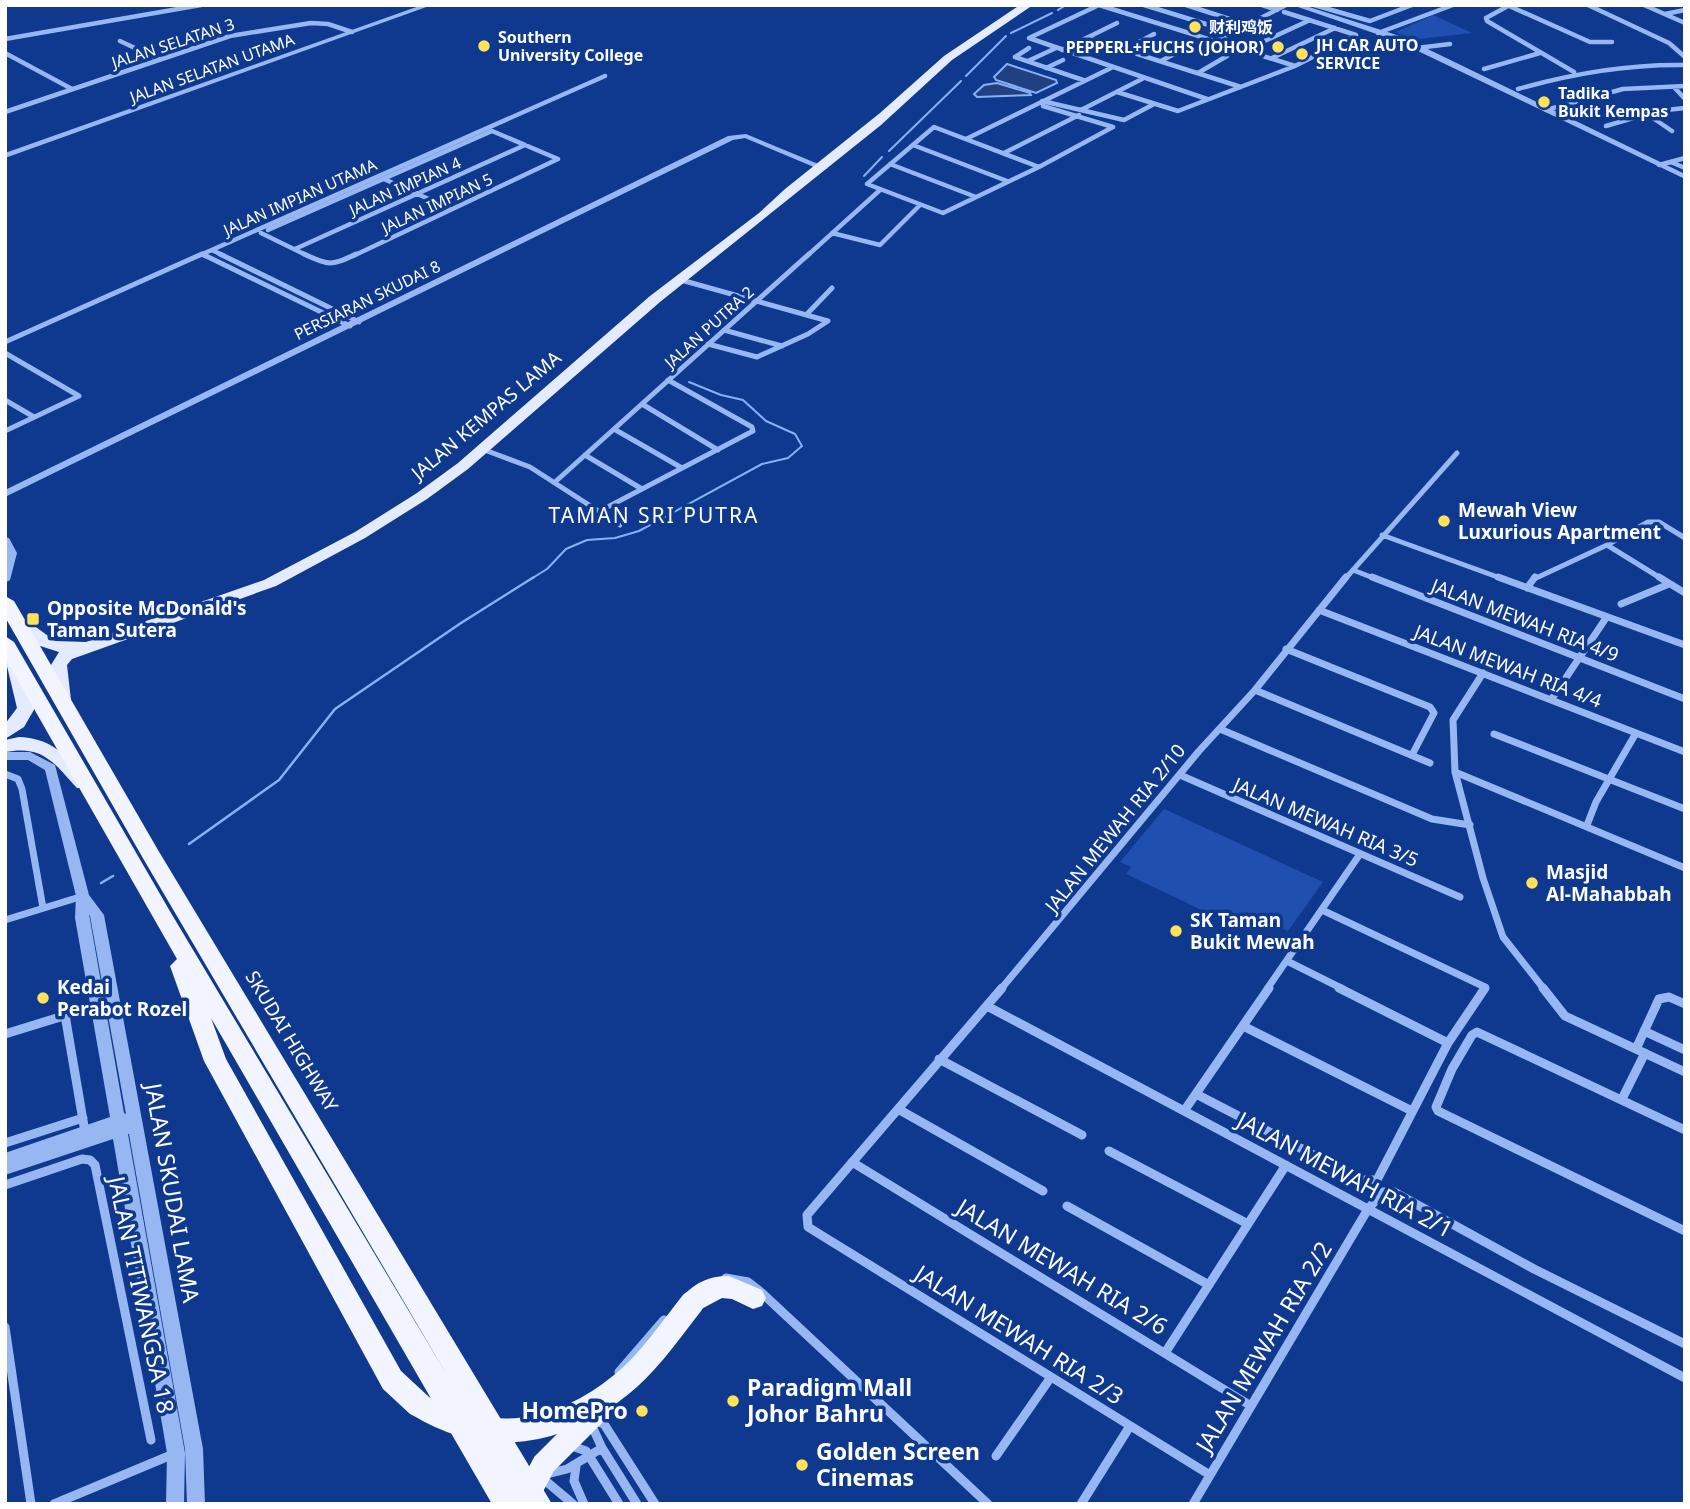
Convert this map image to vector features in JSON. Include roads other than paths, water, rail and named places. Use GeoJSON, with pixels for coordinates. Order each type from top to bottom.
{"type":"FeatureCollection","features":[{"type":"Feature","properties":{"kind":"highway","name":"SKUDAI HIGHWAY"},"geometry":{"type":"LineString","coordinates":[[5,601],[165,879],[538,1504]]}},
{"type":"Feature","properties":{"kind":"highway"},"geometry":{"type":"LineString","coordinates":[[9,648],[164,919],[508,1504]]}},
{"type":"Feature","properties":{"kind":"highway"},"geometry":{"type":"LineString","coordinates":[[164,919],[215,1061],[392,1380],[434,1417],[475,1430],[524,1430],[572,1416],[621,1385],[696,1306],[708,1300],[734,1295]]}},
{"type":"Feature","properties":{"kind":"highway"},"geometry":{"type":"LineString","coordinates":[[523,1504],[540,1467],[554,1449],[608,1401],[637,1380],[696,1306]]}},
{"type":"Feature","properties":{"kind":"main road","name":"JALAN KEMPAS LAMA"},"geometry":{"type":"LineString","coordinates":[[64,700],[60,662],[66,654],[270,583],[367,531],[422,496],[656,299],[763,216],[772,212],[956,51],[1028,5]]}},
{"type":"Feature","properties":{"kind":"main road"},"geometry":{"type":"LineString","coordinates":[[803,160],[824,165]]}},
{"type":"Feature","properties":{"kind":"main road"},"geometry":{"type":"LineString","coordinates":[[701,285],[693,280],[692,274],[713,254]]}},
{"type":"Feature","properties":{"kind":"main road"},"geometry":{"type":"LineString","coordinates":[[656,299],[680,286],[701,285]]}},
{"type":"Feature","properties":{"kind":"main road","name":"JALAN KEMPAS LAMA"},"geometry":{"type":"LineString","coordinates":[[19,623],[44,645],[59,648],[90,645]]}},
{"type":"Feature","properties":{"kind":"main road"},"geometry":{"type":"LineString","coordinates":[[5,733],[18,723],[26,708],[9,648]]}},
{"type":"Feature","properties":{"kind":"main road"},"geometry":{"type":"LineString","coordinates":[[5,746],[23,743],[46,747],[97,800]]}},
{"type":"Feature","properties":{"kind":"street"},"geometry":{"type":"LineString","coordinates":[[5,39],[201,5]]}},
{"type":"Feature","properties":{"kind":"street","name":"JALAN SELATAN UTAMA"},"geometry":{"type":"LineString","coordinates":[[5,156],[429,5]]}},
{"type":"Feature","properties":{"kind":"street"},"geometry":{"type":"LineString","coordinates":[[1208,100],[1029,38],[1099,5],[1295,66]]}},
{"type":"Feature","properties":{"kind":"street"},"geometry":{"type":"LineString","coordinates":[[1144,5],[1235,33]]}},
{"type":"Feature","properties":{"kind":"street"},"geometry":{"type":"LineString","coordinates":[[1186,5],[1248,25]]}},
{"type":"Feature","properties":{"kind":"street"},"geometry":{"type":"LineString","coordinates":[[1262,5],[1287,7],[1380,33],[1417,48],[1685,177]]}},
{"type":"Feature","properties":{"kind":"street"},"geometry":{"type":"LineString","coordinates":[[1314,5],[1362,20],[1375,20],[1412,5]]}},
{"type":"Feature","properties":{"kind":"street"},"geometry":{"type":"LineString","coordinates":[[1434,5],[1444,9]]}},
{"type":"Feature","properties":{"kind":"street"},"geometry":{"type":"LineString","coordinates":[[1380,33],[1393,33],[1453,5]]}},
{"type":"Feature","properties":{"kind":"street"},"geometry":{"type":"LineString","coordinates":[[1574,72],[1486,18],[1507,5],[1590,42],[1612,41]]}},
{"type":"Feature","properties":{"kind":"street"},"geometry":{"type":"LineString","coordinates":[[1588,5],[1669,43],[1685,57]]}},
{"type":"Feature","properties":{"kind":"street"},"geometry":{"type":"LineString","coordinates":[[1644,5],[1685,23]]}},
{"type":"Feature","properties":{"kind":"street"},"geometry":{"type":"LineString","coordinates":[[1215,41],[1287,7]]}},
{"type":"Feature","properties":{"kind":"street"},"geometry":{"type":"LineString","coordinates":[[1117,92],[1175,111],[1295,66],[1356,35],[1310,20],[1287,7]]}},
{"type":"Feature","properties":{"kind":"street"},"geometry":{"type":"LineString","coordinates":[[1664,14],[1685,10]]}},
{"type":"Feature","properties":{"kind":"street"},"geometry":{"type":"LineString","coordinates":[[1245,50],[1310,20]]}},
{"type":"Feature","properties":{"kind":"street","name":"JALAN SELATAN 3"},"geometry":{"type":"LineString","coordinates":[[5,111],[230,36],[302,23],[328,24],[352,32]]}},
{"type":"Feature","properties":{"kind":"street"},"geometry":{"type":"LineString","coordinates":[[1062,50],[1117,23]]}},
{"type":"Feature","properties":{"kind":"street"},"geometry":{"type":"LineString","coordinates":[[1272,59],[1335,28]]}},
{"type":"Feature","properties":{"kind":"street"},"geometry":{"type":"LineString","coordinates":[[1393,33],[1404,43]]}},
{"type":"Feature","properties":{"kind":"street"},"geometry":{"type":"LineString","coordinates":[[1124,50],[1154,34]]}},
{"type":"Feature","properties":{"kind":"street"},"geometry":{"type":"LineString","coordinates":[[1087,38],[1241,87]]}},
{"type":"Feature","properties":{"kind":"street"},"geometry":{"type":"LineString","coordinates":[[120,41],[158,59]]}},
{"type":"Feature","properties":{"kind":"street"},"geometry":{"type":"LineString","coordinates":[[1417,48],[1450,44]]}},
{"type":"Feature","properties":{"kind":"street"},"geometry":{"type":"LineString","coordinates":[[1160,61],[1191,45]]}},
{"type":"Feature","properties":{"kind":"street"},"geometry":{"type":"LineString","coordinates":[[1029,48],[1015,57],[1083,80]]}},
{"type":"Feature","properties":{"kind":"street"},"geometry":{"type":"LineString","coordinates":[[1028,61],[1056,48]]}},
{"type":"Feature","properties":{"kind":"street"},"geometry":{"type":"LineString","coordinates":[[1484,69],[1540,53]]}},
{"type":"Feature","properties":{"kind":"street"},"geometry":{"type":"LineString","coordinates":[[5,55],[12,56],[72,89]]}},
{"type":"Feature","properties":{"kind":"street"},"geometry":{"type":"LineString","coordinates":[[1198,73],[1227,56]]}},
{"type":"Feature","properties":{"kind":"street"},"geometry":{"type":"LineString","coordinates":[[1046,68],[1063,60]]}},
{"type":"Feature","properties":{"kind":"street"},"geometry":{"type":"LineString","coordinates":[[1518,89],[1574,72],[1630,64],[1685,65]]}},
{"type":"Feature","properties":{"kind":"street"},"geometry":{"type":"LineString","coordinates":[[966,139],[1111,68]]}},
{"type":"Feature","properties":{"kind":"street","name":"JALAN IMPIAN UTAMA"},"geometry":{"type":"LineString","coordinates":[[5,342],[606,76]]}},
{"type":"Feature","properties":{"kind":"street"},"geometry":{"type":"LineString","coordinates":[[1004,153],[1142,79]]}},
{"type":"Feature","properties":{"kind":"street"},"geometry":{"type":"LineString","coordinates":[[1674,86],[1685,99]]}},
{"type":"Feature","properties":{"kind":"street"},"geometry":{"type":"LineString","coordinates":[[1546,110],[1610,91],[1685,86]]}},
{"type":"Feature","properties":{"kind":"street"},"geometry":{"type":"LineString","coordinates":[[1039,167],[933,127],[867,184],[939,213],[1039,167],[1113,127],[1041,101]]}},
{"type":"Feature","properties":{"kind":"street"},"geometry":{"type":"LineString","coordinates":[[1035,104],[1126,120],[1154,104]]}},
{"type":"Feature","properties":{"kind":"street"},"geometry":{"type":"LineString","coordinates":[[1606,126],[1647,114],[1685,108]]}},
{"type":"Feature","properties":{"kind":"street"},"geometry":{"type":"LineString","coordinates":[[1647,114],[1672,131]]}},
{"type":"Feature","properties":{"kind":"street"},"geometry":{"type":"LineString","coordinates":[[295,249],[261,233],[492,131],[525,145]]}},
{"type":"Feature","properties":{"kind":"street","name":"PERSIARAN SKUDAI 8"},"geometry":{"type":"LineString","coordinates":[[5,496],[731,138],[746,136],[803,160]]}},
{"type":"Feature","properties":{"kind":"street","name":"JALAN IMPIAN 5"},"geometry":{"type":"LineString","coordinates":[[295,249],[325,264],[339,263],[558,159],[525,145]]}},
{"type":"Feature","properties":{"kind":"street","name":"JALAN IMPIAN 4"},"geometry":{"type":"LineString","coordinates":[[295,249],[525,145]]}},
{"type":"Feature","properties":{"kind":"street"},"geometry":{"type":"LineString","coordinates":[[913,145],[1007,181]]}},
{"type":"Feature","properties":{"kind":"street"},"geometry":{"type":"LineString","coordinates":[[1659,165],[1685,158]]}},
{"type":"Feature","properties":{"kind":"street"},"geometry":{"type":"LineString","coordinates":[[1671,162],[1685,168]]}},
{"type":"Feature","properties":{"kind":"street"},"geometry":{"type":"LineString","coordinates":[[890,164],[979,196]]}},
{"type":"Feature","properties":{"kind":"street"},"geometry":{"type":"LineString","coordinates":[[384,178],[452,209]]}},
{"type":"Feature","properties":{"kind":"street","name":"JALAN PUTRA 2"},"geometry":{"type":"LineString","coordinates":[[555,482],[880,190]]}},
{"type":"Feature","properties":{"kind":"street"},"geometry":{"type":"LineString","coordinates":[[832,233],[880,245],[920,205]]}},
{"type":"Feature","properties":{"kind":"street"},"geometry":{"type":"LineString","coordinates":[[212,250],[354,324]]}},
{"type":"Feature","properties":{"kind":"street"},"geometry":{"type":"LineString","coordinates":[[202,254],[261,284],[354,324]]}},
{"type":"Feature","properties":{"kind":"street"},"geometry":{"type":"LineString","coordinates":[[253,288],[270,279]]}},
{"type":"Feature","properties":{"kind":"street"},"geometry":{"type":"LineString","coordinates":[[681,279],[822,318],[828,323],[755,357],[708,344]]}},
{"type":"Feature","properties":{"kind":"street"},"geometry":{"type":"LineString","coordinates":[[807,314],[832,288]]}},
{"type":"Feature","properties":{"kind":"street"},"geometry":{"type":"LineString","coordinates":[[724,330],[782,346]]}},
{"type":"Feature","properties":{"kind":"street"},"geometry":{"type":"LineString","coordinates":[[5,353],[79,396],[5,431]]}},
{"type":"Feature","properties":{"kind":"street"},"geometry":{"type":"LineString","coordinates":[[600,511],[753,429],[668,380]]}},
{"type":"Feature","properties":{"kind":"street"},"geometry":{"type":"LineString","coordinates":[[5,400],[34,417]]}},
{"type":"Feature","properties":{"kind":"street"},"geometry":{"type":"LineString","coordinates":[[642,404],[718,450]]}},
{"type":"Feature","properties":{"kind":"street"},"geometry":{"type":"LineString","coordinates":[[614,429],[682,468]]}},
{"type":"Feature","properties":{"kind":"street"},"geometry":{"type":"LineString","coordinates":[[481,449],[530,467],[620,525]]}},
{"type":"Feature","properties":{"kind":"street","name":"JALAN MEWAH RIA 2/10"},"geometry":{"type":"LineString","coordinates":[[808,1227],[807,1215],[1255,690],[1382,535],[1457,453]]}},
{"type":"Feature","properties":{"kind":"street"},"geometry":{"type":"LineString","coordinates":[[585,455],[642,489]]}},
{"type":"Feature","properties":{"kind":"street"},"geometry":{"type":"LineString","coordinates":[[1527,588],[1536,576],[1607,545],[1651,521],[1659,522],[1685,538]]}},
{"type":"Feature","properties":{"kind":"street"},"geometry":{"type":"LineString","coordinates":[[1382,535],[1685,645]]}},
{"type":"Feature","properties":{"kind":"street"},"geometry":{"type":"LineString","coordinates":[[5,540],[12,552],[5,580]]}},
{"type":"Feature","properties":{"kind":"street"},"geometry":{"type":"LineString","coordinates":[[1607,545],[1685,593]]}},
{"type":"Feature","properties":{"kind":"street","name":"JALAN MEWAH RIA 4/9"},"geometry":{"type":"LineString","coordinates":[[1353,570],[1685,699]]}},
{"type":"Feature","properties":{"kind":"street"},"geometry":{"type":"LineString","coordinates":[[1621,604],[1669,584]]}},
{"type":"Feature","properties":{"kind":"street","name":"JALAN MEWAH RIA 4/4"},"geometry":{"type":"LineString","coordinates":[[1319,610],[1685,752]]}},
{"type":"Feature","properties":{"kind":"street"},"geometry":{"type":"LineString","coordinates":[[1551,700],[1606,618]]}},
{"type":"Feature","properties":{"kind":"street"},"geometry":{"type":"LineString","coordinates":[[1286,649],[1430,707],[1434,713],[1412,755]]}},
{"type":"Feature","properties":{"kind":"street"},"geometry":{"type":"LineString","coordinates":[[1483,673],[1453,720],[1455,772],[1483,878],[1508,946],[1565,1016],[1685,1072]]}},
{"type":"Feature","properties":{"kind":"street"},"geometry":{"type":"LineString","coordinates":[[1255,690],[1430,763]]}},
{"type":"Feature","properties":{"kind":"street"},"geometry":{"type":"LineString","coordinates":[[1220,729],[1432,819],[1470,825]]}},
{"type":"Feature","properties":{"kind":"street"},"geometry":{"type":"LineString","coordinates":[[1587,825],[1636,733]]}},
{"type":"Feature","properties":{"kind":"street"},"geometry":{"type":"LineString","coordinates":[[1494,734],[1685,809]]}},
{"type":"Feature","properties":{"kind":"street","name":"JALAN SKUDAI LAMA"},"geometry":{"type":"LineString","coordinates":[[5,756],[30,756],[51,768],[83,896],[82,918],[105,1003],[196,1504]]}},
{"type":"Feature","properties":{"kind":"street"},"geometry":{"type":"LineString","coordinates":[[1455,772],[1685,868]]}},
{"type":"Feature","properties":{"kind":"street"},"geometry":{"type":"LineString","coordinates":[[5,774],[18,779],[22,789],[43,908]]}},
{"type":"Feature","properties":{"kind":"street","name":"JALAN MEWAH RIA 3/5"},"geometry":{"type":"LineString","coordinates":[[1180,775],[1460,897]]}},
{"type":"Feature","properties":{"kind":"street"},"geometry":{"type":"LineString","coordinates":[[1184,1111],[1360,854]]}},
{"type":"Feature","properties":{"kind":"street"},"geometry":{"type":"LineString","coordinates":[[5,920],[83,896]]}},
{"type":"Feature","properties":{"kind":"street"},"geometry":{"type":"LineString","coordinates":[[1196,1094],[1363,1180],[1377,1180],[1448,1043],[1485,987],[1322,910]]}},
{"type":"Feature","properties":{"kind":"street"},"geometry":{"type":"LineString","coordinates":[[1287,961],[1448,1043]]}},
{"type":"Feature","properties":{"kind":"street"},"geometry":{"type":"LineString","coordinates":[[1622,1099],[1640,1051],[1644,1031],[1663,997],[1685,1004]]}},
{"type":"Feature","properties":{"kind":"street"},"geometry":{"type":"LineString","coordinates":[[5,1034],[105,1003]]}},
{"type":"Feature","properties":{"kind":"street","name":"JALAN MEWAH RIA 2/1"},"geometry":{"type":"LineString","coordinates":[[987,1006],[1685,1378]]}},
{"type":"Feature","properties":{"kind":"street"},"geometry":{"type":"LineString","coordinates":[[65,1015],[84,1125]]}},
{"type":"Feature","properties":{"kind":"street"},"geometry":{"type":"LineString","coordinates":[[1242,1026],[1412,1111]]}},
{"type":"Feature","properties":{"kind":"street"},"geometry":{"type":"LineString","coordinates":[[1644,1031],[1685,1050]]}},
{"type":"Feature","properties":{"kind":"street"},"geometry":{"type":"LineString","coordinates":[[1685,1130],[1477,1032],[1472,1035],[1452,1069],[1436,1103],[1438,1111],[1685,1231]]}},
{"type":"Feature","properties":{"kind":"street"},"geometry":{"type":"LineString","coordinates":[[939,1059],[1082,1135]]}},
{"type":"Feature","properties":{"kind":"street"},"geometry":{"type":"LineString","coordinates":[[898,1109],[1042,1191]]}},
{"type":"Feature","properties":{"kind":"street"},"geometry":{"type":"LineString","coordinates":[[5,1143],[84,1125],[127,1123]]}},
{"type":"Feature","properties":{"kind":"street"},"geometry":{"type":"LineString","coordinates":[[5,1170],[127,1123]]}},
{"type":"Feature","properties":{"kind":"street"},"geometry":{"type":"LineString","coordinates":[[5,1159],[84,1125]]}},
{"type":"Feature","properties":{"kind":"street"},"geometry":{"type":"LineString","coordinates":[[1108,1150],[1248,1224]]}},
{"type":"Feature","properties":{"kind":"street","name":"JALAN TITIWANGSA 18"},"geometry":{"type":"LineString","coordinates":[[5,1185],[82,1159],[90,1160],[95,1165],[151,1440]]}},
{"type":"Feature","properties":{"kind":"street","name":"JALAN MEWAH RIA 2/6"},"geometry":{"type":"LineString","coordinates":[[852,1162],[1251,1406]]}},
{"type":"Feature","properties":{"kind":"street"},"geometry":{"type":"LineString","coordinates":[[1165,1353],[1286,1165]]}},
{"type":"Feature","properties":{"kind":"street"},"geometry":{"type":"LineString","coordinates":[[1368,1209],[1383,1192],[1394,1192],[1534,1269],[1685,1344]]}},
{"type":"Feature","properties":{"kind":"street"},"geometry":{"type":"LineString","coordinates":[[1067,1206],[1209,1285]]}},
{"type":"Feature","properties":{"kind":"street","name":"JALAN MEWAH RIA 2/2"},"geometry":{"type":"LineString","coordinates":[[1193,1504],[1368,1209]]}},
{"type":"Feature","properties":{"kind":"street","name":"JALAN MEWAH RIA 2/3"},"geometry":{"type":"LineString","coordinates":[[808,1227],[1210,1475]]}},
{"type":"Feature","properties":{"kind":"street"},"geometry":{"type":"LineString","coordinates":[[637,1504],[602,1448],[592,1423],[608,1387],[622,1368],[695,1287],[708,1280],[737,1279],[748,1282],[762,1293],[988,1504]]}},
{"type":"Feature","properties":{"kind":"street"},"geometry":{"type":"LineString","coordinates":[[5,1327],[31,1504]]}},
{"type":"Feature","properties":{"kind":"street"},"geometry":{"type":"LineString","coordinates":[[996,1456],[1051,1377]]}},
{"type":"Feature","properties":{"kind":"street"},"geometry":{"type":"LineString","coordinates":[[589,1419],[604,1424],[655,1504]]}},
{"type":"Feature","properties":{"kind":"street"},"geometry":{"type":"LineString","coordinates":[[1081,1504],[1130,1426]]}},
{"type":"Feature","properties":{"kind":"street"},"geometry":{"type":"LineString","coordinates":[[554,1449],[573,1446],[586,1451],[619,1504]]}},
{"type":"Feature","properties":{"kind":"street"},"geometry":{"type":"LineString","coordinates":[[539,1475],[556,1474],[576,1466],[602,1448]]}},
{"type":"Feature","properties":{"kind":"street"},"geometry":{"type":"LineString","coordinates":[[54,1504],[185,1451]]}},
{"type":"Feature","properties":{"kind":"street","name":"JALAN SKUDAI LAMA"},"geometry":{"type":"LineString","coordinates":[[175,1504],[185,1451]]}},
{"type":"Feature","properties":{"kind":"street"},"geometry":{"type":"LineString","coordinates":[[509,1454],[573,1504]]}},
{"type":"Feature","properties":{"kind":"street"},"geometry":{"type":"LineString","coordinates":[[576,1466],[574,1481],[584,1504]]}},
{"type":"Feature","properties":{"kind":"waterway"},"geometry":{"type":"LineString","coordinates":[[1058,10],[1066,5]]}},
{"type":"Feature","properties":{"kind":"waterway"},"geometry":{"type":"LineString","coordinates":[[1011,33],[1052,13]]}},
{"type":"Feature","properties":{"kind":"waterway"},"geometry":{"type":"LineString","coordinates":[[966,76],[1006,36]]}},
{"type":"Feature","properties":{"kind":"waterway"},"geometry":{"type":"LineString","coordinates":[[889,151],[961,81]]}},
{"type":"Feature","properties":{"kind":"waterway"},"geometry":{"type":"LineString","coordinates":[[864,176],[882,157]]}},
{"type":"Feature","properties":{"kind":"waterway"},"geometry":{"type":"LineString","coordinates":[[531,579],[547,569],[566,549],[587,540],[615,538],[639,531],[762,464],[788,458],[802,446],[795,434],[766,421],[743,400],[721,395],[689,382]]}},
{"type":"Feature","properties":{"kind":"waterway"},"geometry":{"type":"LineString","coordinates":[[189,844],[279,780],[335,709],[534,577]]}},
{"type":"Feature","properties":{"kind":"waterway"},"geometry":{"type":"LineString","coordinates":[[101,883],[113,876]]}},
{"type":"Feature","properties":{"kind":"place","name":"财利鸡饭"},"geometry":{"type":"Point","coordinates":[1195,27]}},
{"type":"Feature","properties":{"kind":"place","name":"Southern University College"},"geometry":{"type":"Point","coordinates":[484,46]}},
{"type":"Feature","properties":{"kind":"place","name":"PEPPERL+FUCHS (JOHOR)"},"geometry":{"type":"Point","coordinates":[1278,47]}},
{"type":"Feature","properties":{"kind":"place","name":"JH CAR AUTO SERVICE"},"geometry":{"type":"Point","coordinates":[1302,54]}},
{"type":"Feature","properties":{"kind":"place","name":"Tadika Bukit Kempas"},"geometry":{"type":"Point","coordinates":[1544,102]}},
{"type":"Feature","properties":{"kind":"place","name":"Mewah View Luxurious Apartment"},"geometry":{"type":"Point","coordinates":[1444,521]}},
{"type":"Feature","properties":{"kind":"place","name":"Opposite McDonald's Taman Sutera"},"geometry":{"type":"Point","coordinates":[33,619]}},
{"type":"Feature","properties":{"kind":"place","name":"Masjid Al-Mahabbah"},"geometry":{"type":"Point","coordinates":[1532,883]}},
{"type":"Feature","properties":{"kind":"place","name":"SK Taman Bukit Mewah"},"geometry":{"type":"Point","coordinates":[1176,931]}},
{"type":"Feature","properties":{"kind":"place","name":"Kedai Perabot Rozel"},"geometry":{"type":"Point","coordinates":[43,998]}},
{"type":"Feature","properties":{"kind":"place","name":"Paradigm Mall Johor Bahru"},"geometry":{"type":"Point","coordinates":[733,1401]}},
{"type":"Feature","properties":{"kind":"place","name":"HomePro"},"geometry":{"type":"Point","coordinates":[642,1411]}},
{"type":"Feature","properties":{"kind":"place","name":"Golden Screen Cinemas"},"geometry":{"type":"Point","coordinates":[802,1465]}},
{"type":"Feature","properties":{"kind":"district","name":"TAMAN SRI PUTRA"},"geometry":{"type":"Point","coordinates":[654,516]}}]}
